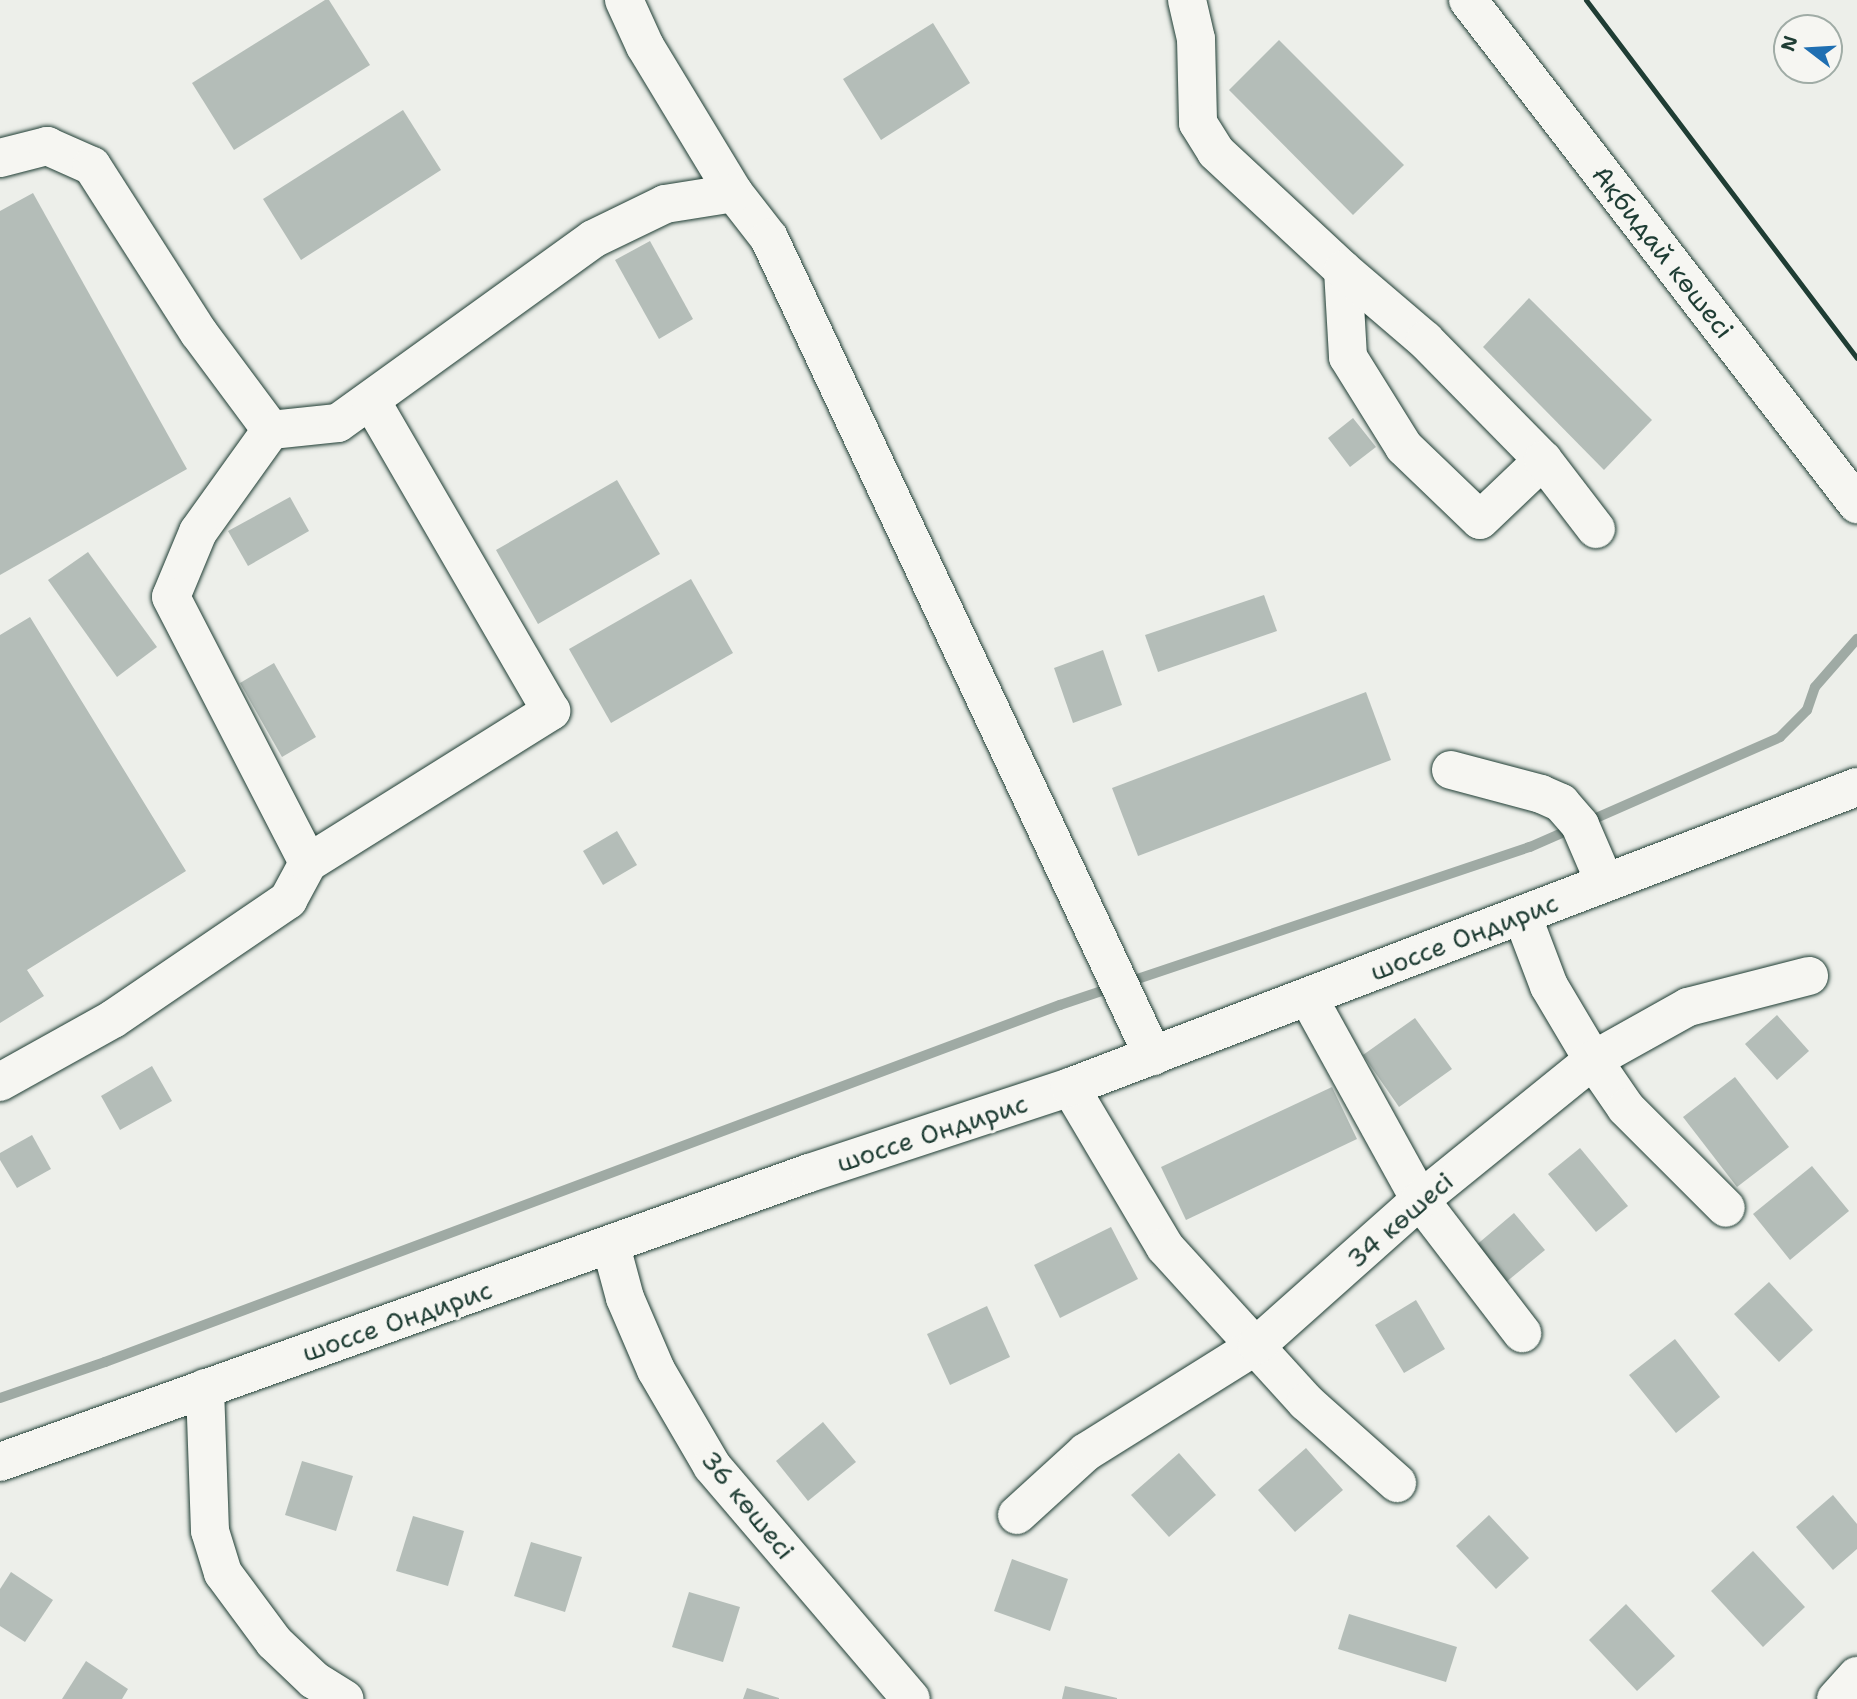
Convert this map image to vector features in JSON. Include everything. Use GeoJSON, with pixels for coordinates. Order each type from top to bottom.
{"type":"FeatureCollection","features":[{"type":"Feature","properties":{"kind":"street"},"geometry":{"type":"LineString","coordinates":[[624,0],[645,46],[734,192],[769,238],[1153,1056]]}},
{"type":"Feature","properties":{"kind":"street"},"geometry":{"type":"LineString","coordinates":[[1187,0],[1196,39],[1198,123],[1216,152],[1343,270],[1426,340],[1543,460],[1596,529]]}},
{"type":"Feature","properties":{"kind":"street","name":"Ақбидай көшесі"},"geometry":{"type":"LineString","coordinates":[[1468,0],[1857,505]]}},
{"type":"Feature","properties":{"kind":"street"},"geometry":{"type":"LineString","coordinates":[[0,158],[47,146],[92,166],[199,333],[271,430]]}},
{"type":"Feature","properties":{"kind":"street"},"geometry":{"type":"LineString","coordinates":[[308,863],[172,597],[198,532],[271,430],[338,423],[593,239],[665,204],[734,192]]}},
{"type":"Feature","properties":{"kind":"street"},"geometry":{"type":"LineString","coordinates":[[1343,270],[1348,357],[1404,447],[1480,520],[1543,460]]}},
{"type":"Feature","properties":{"kind":"street"},"geometry":{"type":"LineString","coordinates":[[0,1082],[113,1020],[288,900],[308,863],[551,711],[371,400]]}},
{"type":"Feature","properties":{"kind":"street"},"geometry":{"type":"LineString","coordinates":[[1451,770],[1542,794],[1561,803],[1580,825],[1605,883]]}},
{"type":"Feature","properties":{"kind":"street","name":"шоссе Ондирис"},"geometry":{"type":"LineString","coordinates":[[0,1462],[611,1246],[809,1173],[1070,1087],[1857,787]]}},
{"type":"Feature","properties":{"kind":"street"},"geometry":{"type":"LineString","coordinates":[[1522,915],[1549,986],[1593,1060],[1626,1108],[1726,1208]]}},
{"type":"Feature","properties":{"kind":"street","name":"34 көшесі"},"geometry":{"type":"LineString","coordinates":[[1017,1515],[1086,1452],[1257,1345],[1420,1200],[1593,1060],[1688,1007],[1809,976]]}},
{"type":"Feature","properties":{"kind":"street"},"geometry":{"type":"LineString","coordinates":[[1308,997],[1420,1200],[1522,1333]]}},
{"type":"Feature","properties":{"kind":"street"},"geometry":{"type":"LineString","coordinates":[[1070,1087],[1165,1247],[1257,1345],[1306,1402],[1397,1483]]}},
{"type":"Feature","properties":{"kind":"street","name":"36 көшесі"},"geometry":{"type":"LineString","coordinates":[[611,1246],[625,1298],[656,1370],[712,1466],[890,1690]]}},
{"type":"Feature","properties":{"kind":"street"},"geometry":{"type":"LineString","coordinates":[[205,1388],[210,1531],[223,1573],[274,1643],[314,1680],[344,1699]]}},
{"type":"Feature","properties":{"kind":"street"},"geometry":{"type":"LineString","coordinates":[[1836,1699],[1857,1676]]}},
{"type":"Feature","properties":{"kind":"building"},"geometry":{"type":"Polygon","coordinates":[[[329,0],[370,65],[234,150],[192,83],[329,0]]]}},
{"type":"Feature","properties":{"kind":"building"},"geometry":{"type":"Polygon","coordinates":[[[933,23],[970,83],[881,140],[843,79],[933,23]]]}},
{"type":"Feature","properties":{"kind":"building"},"geometry":{"type":"Polygon","coordinates":[[[1279,40],[1404,165],[1353,215],[1229,90],[1279,40]]]}},
{"type":"Feature","properties":{"kind":"building"},"geometry":{"type":"Polygon","coordinates":[[[403,110],[441,170],[301,260],[263,199],[403,110]]]}},
{"type":"Feature","properties":{"kind":"building"},"geometry":{"type":"Polygon","coordinates":[[[33,193],[187,469],[0,575],[0,211],[33,193]]]}},
{"type":"Feature","properties":{"kind":"building"},"geometry":{"type":"Polygon","coordinates":[[[650,241],[693,319],[659,339],[615,260],[650,241]]]}},
{"type":"Feature","properties":{"kind":"building"},"geometry":{"type":"Polygon","coordinates":[[[1529,298],[1652,420],[1604,470],[1483,347],[1529,298]]]}},
{"type":"Feature","properties":{"kind":"building"},"geometry":{"type":"Polygon","coordinates":[[[1353,418],[1376,447],[1350,467],[1328,438],[1353,418]]]}},
{"type":"Feature","properties":{"kind":"building"},"geometry":{"type":"Polygon","coordinates":[[[617,480],[660,554],[538,624],[496,550],[617,480]]]}},
{"type":"Feature","properties":{"kind":"building"},"geometry":{"type":"Polygon","coordinates":[[[290,497],[309,531],[248,566],[228,531],[290,497]]]}},
{"type":"Feature","properties":{"kind":"building"},"geometry":{"type":"Polygon","coordinates":[[[88,552],[157,647],[117,677],[48,580],[88,552]]]}},
{"type":"Feature","properties":{"kind":"building"},"geometry":{"type":"Polygon","coordinates":[[[691,579],[733,653],[611,723],[569,649],[691,579]]]}},
{"type":"Feature","properties":{"kind":"building"},"geometry":{"type":"Polygon","coordinates":[[[1264,595],[1277,631],[1158,672],[1145,635],[1264,595]]]}},
{"type":"Feature","properties":{"kind":"building"},"geometry":{"type":"Polygon","coordinates":[[[30,617],[186,871],[27,970],[44,996],[0,1023],[0,635],[30,617]]]}},
{"type":"Feature","properties":{"kind":"building"},"geometry":{"type":"Polygon","coordinates":[[[1103,650],[1122,705],[1073,723],[1054,668],[1103,650]]]}},
{"type":"Feature","properties":{"kind":"building"},"geometry":{"type":"Polygon","coordinates":[[[274,663],[316,737],[282,757],[240,683],[274,663]]]}},
{"type":"Feature","properties":{"kind":"building"},"geometry":{"type":"Polygon","coordinates":[[[1366,692],[1391,760],[1138,856],[1112,788],[1366,692]]]}},
{"type":"Feature","properties":{"kind":"building"},"geometry":{"type":"Polygon","coordinates":[[[617,831],[637,865],[603,885],[583,851],[617,831]]]}},
{"type":"Feature","properties":{"kind":"building"},"geometry":{"type":"Polygon","coordinates":[[[1777,1015],[1809,1051],[1777,1080],[1745,1044],[1777,1015]]]}},
{"type":"Feature","properties":{"kind":"building"},"geometry":{"type":"Polygon","coordinates":[[[1415,1018],[1452,1069],[1399,1107],[1363,1055],[1415,1018]]]}},
{"type":"Feature","properties":{"kind":"building"},"geometry":{"type":"Polygon","coordinates":[[[152,1066],[172,1101],[120,1130],[101,1096],[152,1066]]]}},
{"type":"Feature","properties":{"kind":"building"},"geometry":{"type":"Polygon","coordinates":[[[1735,1077],[1789,1147],[1737,1187],[1683,1117],[1735,1077]]]}},
{"type":"Feature","properties":{"kind":"building"},"geometry":{"type":"Polygon","coordinates":[[[1332,1087],[1357,1139],[1186,1220],[1161,1167],[1332,1087]]]}},
{"type":"Feature","properties":{"kind":"building"},"geometry":{"type":"Polygon","coordinates":[[[32,1135],[51,1169],[17,1188],[0,1160],[0,1153],[32,1135]]]}},
{"type":"Feature","properties":{"kind":"building"},"geometry":{"type":"Polygon","coordinates":[[[1580,1148],[1628,1206],[1596,1232],[1548,1174],[1580,1148]]]}},
{"type":"Feature","properties":{"kind":"building"},"geometry":{"type":"Polygon","coordinates":[[[1812,1166],[1849,1211],[1790,1260],[1753,1214],[1812,1166]]]}},
{"type":"Feature","properties":{"kind":"building"},"geometry":{"type":"Polygon","coordinates":[[[1514,1213],[1545,1250],[1505,1283],[1474,1247],[1514,1213]]]}},
{"type":"Feature","properties":{"kind":"building"},"geometry":{"type":"Polygon","coordinates":[[[1111,1227],[1138,1279],[1060,1318],[1034,1265],[1111,1227]]]}},
{"type":"Feature","properties":{"kind":"building"},"geometry":{"type":"Polygon","coordinates":[[[1769,1282],[1813,1330],[1779,1362],[1734,1314],[1769,1282]]]}},
{"type":"Feature","properties":{"kind":"building"},"geometry":{"type":"Polygon","coordinates":[[[1416,1300],[1445,1349],[1404,1373],[1375,1325],[1416,1300]]]}},
{"type":"Feature","properties":{"kind":"building"},"geometry":{"type":"Polygon","coordinates":[[[987,1306],[1010,1357],[950,1385],[927,1334],[987,1306]]]}},
{"type":"Feature","properties":{"kind":"building"},"geometry":{"type":"Polygon","coordinates":[[[1675,1339],[1720,1397],[1676,1433],[1629,1375],[1675,1339]]]}},
{"type":"Feature","properties":{"kind":"building"},"geometry":{"type":"Polygon","coordinates":[[[823,1422],[856,1462],[808,1501],[776,1461],[823,1422]]]}},
{"type":"Feature","properties":{"kind":"building"},"geometry":{"type":"Polygon","coordinates":[[[1306,1448],[1343,1490],[1295,1532],[1258,1490],[1306,1448]]]}},
{"type":"Feature","properties":{"kind":"building"},"geometry":{"type":"Polygon","coordinates":[[[1179,1453],[1216,1495],[1169,1537],[1131,1495],[1179,1453]]]}},
{"type":"Feature","properties":{"kind":"building"},"geometry":{"type":"Polygon","coordinates":[[[302,1461],[353,1476],[336,1531],[285,1515],[302,1461]]]}},
{"type":"Feature","properties":{"kind":"building"},"geometry":{"type":"Polygon","coordinates":[[[1833,1495],[1857,1524],[1857,1549],[1833,1570],[1796,1527],[1833,1495]]]}},
{"type":"Feature","properties":{"kind":"building"},"geometry":{"type":"Polygon","coordinates":[[[1489,1515],[1529,1558],[1496,1589],[1456,1546],[1489,1515]]]}},
{"type":"Feature","properties":{"kind":"building"},"geometry":{"type":"Polygon","coordinates":[[[413,1516],[464,1531],[448,1586],[396,1571],[413,1516]]]}},
{"type":"Feature","properties":{"kind":"building"},"geometry":{"type":"Polygon","coordinates":[[[531,1542],[582,1557],[565,1612],[514,1596],[531,1542]]]}},
{"type":"Feature","properties":{"kind":"building"},"geometry":{"type":"Polygon","coordinates":[[[1753,1551],[1805,1607],[1763,1647],[1711,1591],[1753,1551]]]}},
{"type":"Feature","properties":{"kind":"building"},"geometry":{"type":"Polygon","coordinates":[[[1012,1559],[1068,1579],[1050,1631],[994,1611],[1012,1559]]]}},
{"type":"Feature","properties":{"kind":"building"},"geometry":{"type":"Polygon","coordinates":[[[11,1572],[53,1600],[25,1642],[0,1626],[0,1589],[11,1572]]]}},
{"type":"Feature","properties":{"kind":"building"},"geometry":{"type":"Polygon","coordinates":[[[689,1592],[740,1607],[723,1662],[672,1647],[689,1592]]]}},
{"type":"Feature","properties":{"kind":"building"},"geometry":{"type":"Polygon","coordinates":[[[1626,1604],[1675,1656],[1637,1691],[1589,1640],[1626,1604]]]}},
{"type":"Feature","properties":{"kind":"building"},"geometry":{"type":"Polygon","coordinates":[[[1349,1614],[1457,1647],[1446,1682],[1338,1649],[1349,1614]]]}},
{"type":"Feature","properties":{"kind":"building"},"geometry":{"type":"Polygon","coordinates":[[[86,1661],[128,1689],[122,1699],[62,1699],[86,1661]]]}},
{"type":"Feature","properties":{"kind":"building"},"geometry":{"type":"Polygon","coordinates":[[[1065,1686],[1117,1698],[1117,1699],[1062,1699],[1065,1686]]]}},
{"type":"Feature","properties":{"kind":"building"},"geometry":{"type":"Polygon","coordinates":[[[747,1688],[779,1698],[779,1699],[743,1699],[747,1688]]]}},
{"type":"Feature","properties":{"kind":"waterway"},"geometry":{"type":"LineString","coordinates":[[0,1398],[105,1362],[1060,1005],[1530,847],[1780,737],[1807,710],[1815,687],[1857,639]]}},
{"type":"Feature","properties":{"kind":"railway"},"geometry":{"type":"LineString","coordinates":[[1586,0],[1857,358]]}}]}
